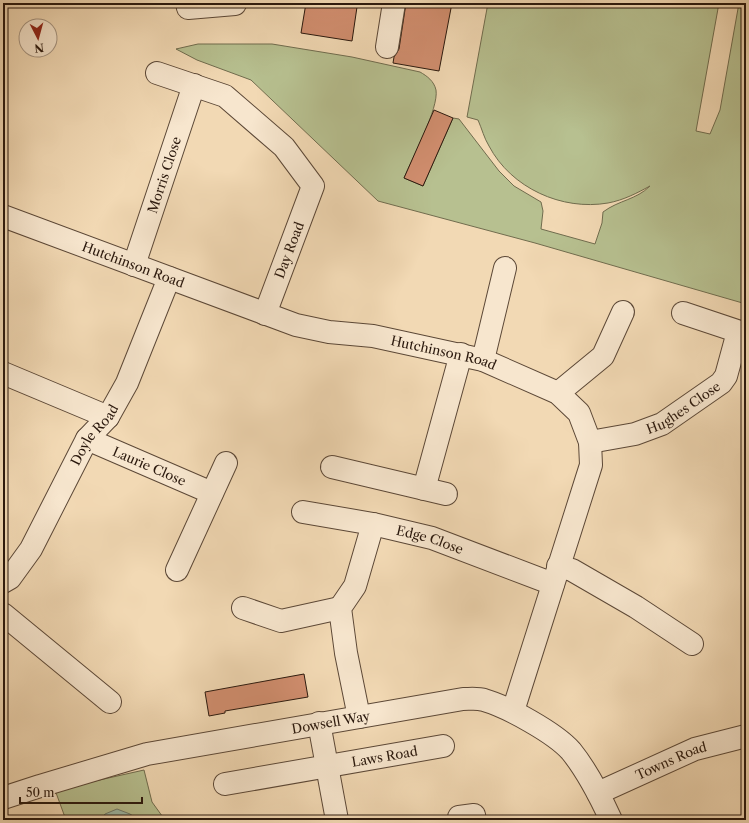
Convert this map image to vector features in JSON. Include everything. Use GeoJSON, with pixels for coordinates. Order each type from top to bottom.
{"type":"FeatureCollection","features":[{"type":"Feature","properties":{"kind":"street"},"geometry":{"type":"LineString","coordinates":[[187,3],[188,8],[235,4]]}},
{"type":"Feature","properties":{"kind":"street"},"geometry":{"type":"LineString","coordinates":[[387,47],[394,3]]}},
{"type":"Feature","properties":{"kind":"street"},"geometry":{"type":"LineString","coordinates":[[157,73],[194,85]]}},
{"type":"Feature","properties":{"kind":"street","name":"Day Road"},"geometry":{"type":"LineString","coordinates":[[194,85],[224,96],[284,147],[313,186],[265,314]]}},
{"type":"Feature","properties":{"kind":"street","name":"Morris Close"},"geometry":{"type":"LineString","coordinates":[[134,265],[194,85]]}},
{"type":"Feature","properties":{"kind":"street","name":"Hutchinson Road"},"geometry":{"type":"LineString","coordinates":[[3,216],[296,325],[329,332],[373,336],[483,360],[558,393],[579,413],[590,442],[591,465],[513,711]]}},
{"type":"Feature","properties":{"kind":"street"},"geometry":{"type":"LineString","coordinates":[[483,360],[505,268]]}},
{"type":"Feature","properties":{"kind":"street","name":"Doyle Road"},"geometry":{"type":"LineString","coordinates":[[3,582],[10,578],[31,549],[87,439],[108,417],[127,383],[170,278]]}},
{"type":"Feature","properties":{"kind":"street"},"geometry":{"type":"LineString","coordinates":[[558,393],[603,356],[623,312]]}},
{"type":"Feature","properties":{"kind":"street","name":"Hughes Close"},"geometry":{"type":"LineString","coordinates":[[590,442],[635,434],[662,424],[721,383],[726,376],[742,333],[684,313]]}},
{"type":"Feature","properties":{"kind":"street"},"geometry":{"type":"LineString","coordinates":[[424,489],[461,354]]}},
{"type":"Feature","properties":{"kind":"street"},"geometry":{"type":"LineString","coordinates":[[3,373],[108,417]]}},
{"type":"Feature","properties":{"kind":"street","name":"Laurie Close"},"geometry":{"type":"LineString","coordinates":[[87,439],[212,493]]}},
{"type":"Feature","properties":{"kind":"street"},"geometry":{"type":"LineString","coordinates":[[177,570],[226,463]]}},
{"type":"Feature","properties":{"kind":"street"},"geometry":{"type":"LineString","coordinates":[[332,467],[446,494]]}},
{"type":"Feature","properties":{"kind":"street","name":"Edge Close"},"geometry":{"type":"LineString","coordinates":[[303,512],[373,524],[432,538],[556,575],[572,570],[623,600],[692,644]]}},
{"type":"Feature","properties":{"kind":"street"},"geometry":{"type":"LineString","coordinates":[[359,717],[346,653],[340,608],[355,586],[373,524]]}},
{"type":"Feature","properties":{"kind":"street"},"geometry":{"type":"LineString","coordinates":[[243,608],[281,621],[340,608]]}},
{"type":"Feature","properties":{"kind":"street"},"geometry":{"type":"LineString","coordinates":[[3,614],[110,702]]}},
{"type":"Feature","properties":{"kind":"street","name":"Dowsell Way"},"geometry":{"type":"LineString","coordinates":[[3,798],[148,754],[463,699],[483,700],[513,711],[570,750],[584,769],[611,820]]}},
{"type":"Feature","properties":{"kind":"street"},"geometry":{"type":"LineString","coordinates":[[319,723],[337,820]]}},
{"type":"Feature","properties":{"kind":"street","name":"Towns Road"},"geometry":{"type":"LineString","coordinates":[[598,793],[695,749],[746,736]]}},
{"type":"Feature","properties":{"kind":"street","name":"Laws Road"},"geometry":{"type":"LineString","coordinates":[[225,784],[443,746]]}},
{"type":"Feature","properties":{"kind":"green space"},"geometry":{"type":"Polygon","coordinates":[[[488,3],[719,3],[696,131],[710,134],[720,110],[739,3],[746,3],[746,304],[535,243],[378,201],[251,80],[197,60],[176,49],[198,44],[272,44],[352,57],[420,72],[428,77],[434,84],[436,98],[429,121],[404,178],[423,186],[453,118],[459,119],[499,171],[514,186],[541,202],[543,211],[541,229],[595,244],[602,223],[603,212],[645,191],[650,186],[614,202],[591,205],[556,200],[524,185],[510,174],[487,143],[478,120],[467,117],[488,3]]]}},
{"type":"Feature","properties":{"kind":"green space"},"geometry":{"type":"Polygon","coordinates":[[[144,770],[152,802],[165,820],[66,820],[55,790],[144,770]]]}},
{"type":"Feature","properties":{"kind":"shaded area"},"geometry":{"type":"Polygon","coordinates":[[[117,809],[130,814],[139,820],[101,820],[105,814],[117,809]]]}},
{"type":"Feature","properties":{"kind":"building"},"geometry":{"type":"Polygon","coordinates":[[[306,3],[329,3],[357,7],[352,41],[301,33],[306,3]]]}},
{"type":"Feature","properties":{"kind":"building"},"geometry":{"type":"Polygon","coordinates":[[[406,3],[452,3],[439,71],[393,63],[394,57],[399,49],[406,3]]]}},
{"type":"Feature","properties":{"kind":"building"},"geometry":{"type":"Polygon","coordinates":[[[434,110],[453,118],[423,186],[404,178],[434,110]]]}},
{"type":"Feature","properties":{"kind":"building"},"geometry":{"type":"Polygon","coordinates":[[[304,674],[308,697],[225,711],[225,713],[209,716],[205,692],[304,674]]]}}]}
